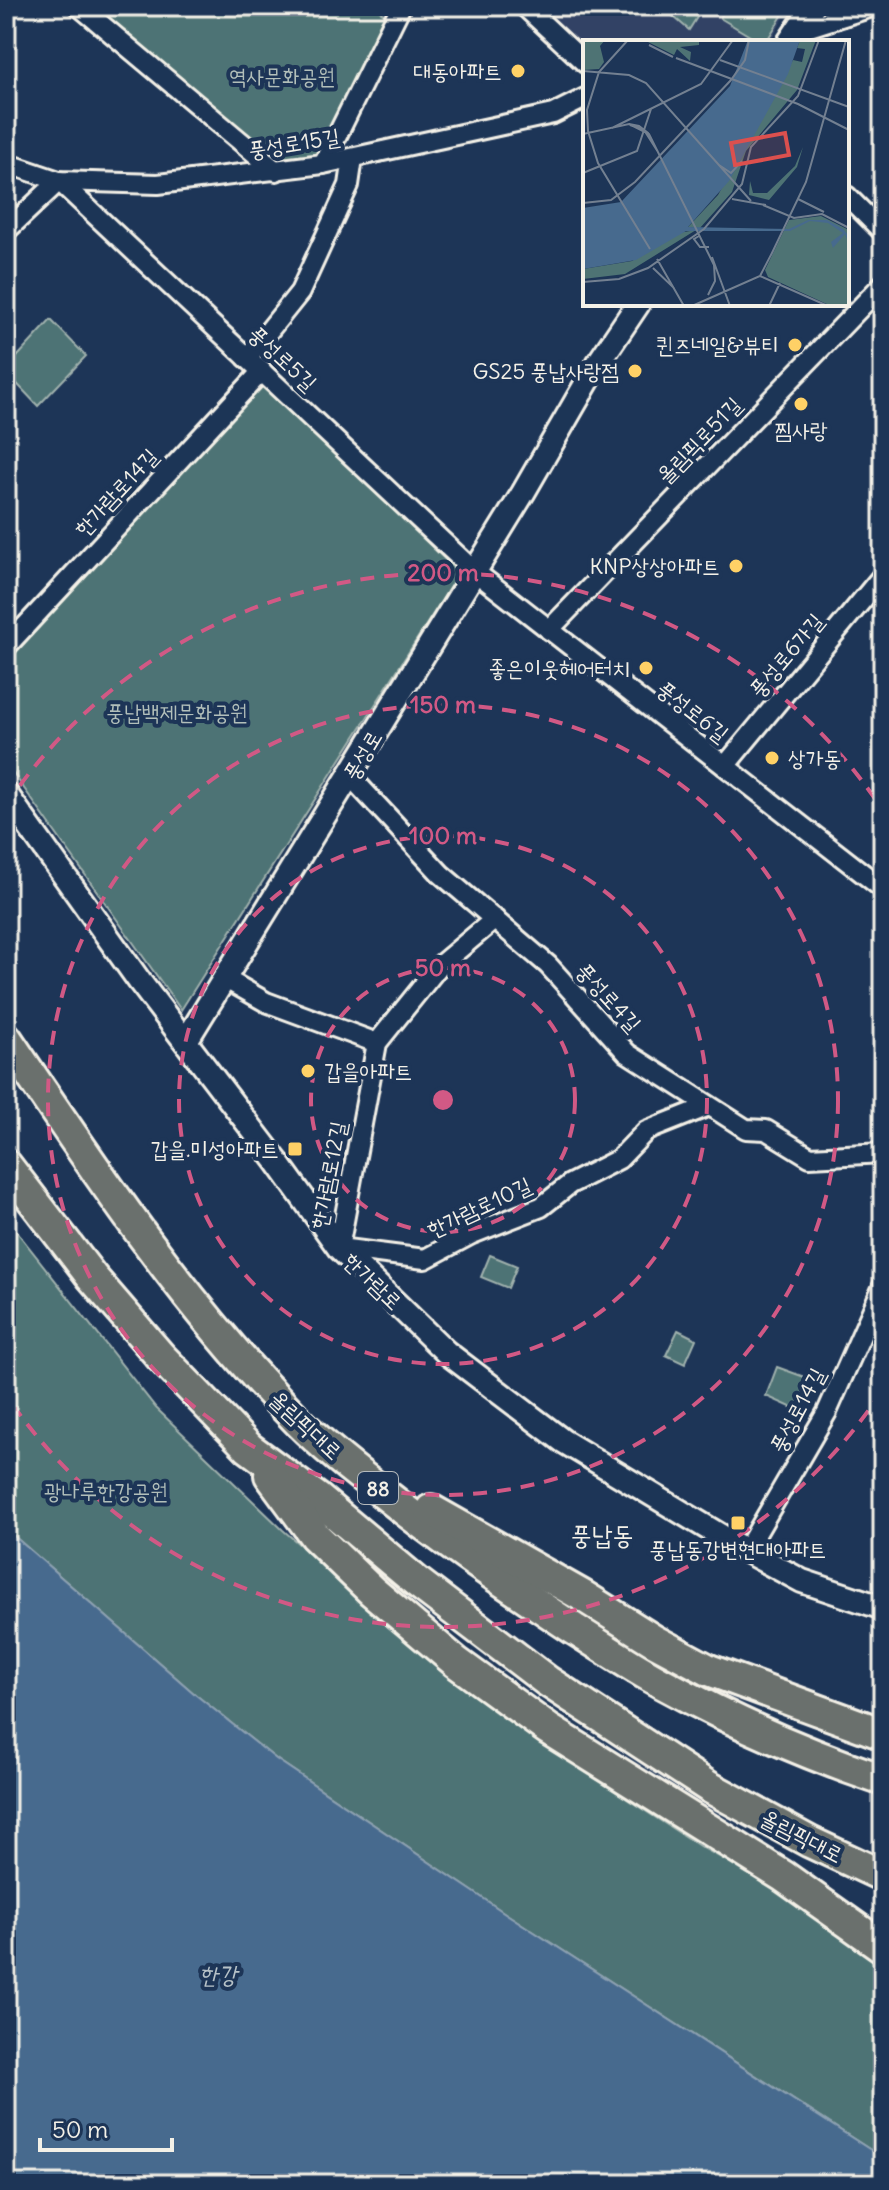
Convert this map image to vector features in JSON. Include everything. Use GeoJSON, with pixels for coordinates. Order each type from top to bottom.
{"type":"FeatureCollection","features":[{"type":"Feature","properties":{"kind":"highway","name":"올림픽대로"},"geometry":{"type":"LineString","coordinates":[[6,1038],[111,1194],[170,1272],[265,1385],[302,1424],[346,1462],[429,1529],[498,1579],[658,1682],[790,1746],[883,1780]]}},
{"type":"Feature","properties":{"kind":"highway","name":"올림픽대로"},"geometry":{"type":"LineString","coordinates":[[6,1165],[112,1300],[161,1357],[249,1448],[317,1498],[417,1582],[559,1689],[709,1787],[810,1842],[883,1876]]}},
{"type":"Feature","properties":{"kind":"highway"},"geometry":{"type":"LineString","coordinates":[[249,1448],[315,1536],[372,1591],[456,1662],[548,1729],[783,1876],[883,1947]]}},
{"type":"Feature","properties":{"kind":"highway"},"geometry":{"type":"LineString","coordinates":[[346,1462],[709,1670],[883,1734]]}},
{"type":"Feature","properties":{"kind":"highway"},"geometry":{"type":"LineString","coordinates":[[783,1876],[883,1929]]}},
{"type":"Feature","properties":{"kind":"street"},"geometry":{"type":"LineString","coordinates":[[79,6],[276,171]]}},
{"type":"Feature","properties":{"kind":"street"},"geometry":{"type":"LineString","coordinates":[[323,164],[401,6]]}},
{"type":"Feature","properties":{"kind":"street"},"geometry":{"type":"LineString","coordinates":[[524,6],[583,61]]}},
{"type":"Feature","properties":{"kind":"street"},"geometry":{"type":"LineString","coordinates":[[793,36],[813,6]]}},
{"type":"Feature","properties":{"kind":"street"},"geometry":{"type":"LineString","coordinates":[[793,36],[875,6]]}},
{"type":"Feature","properties":{"kind":"street","name":"풍성로15길"},"geometry":{"type":"LineString","coordinates":[[6,163],[59,181],[158,184],[276,171],[353,158],[553,114],[583,99]]}},
{"type":"Feature","properties":{"kind":"street"},"geometry":{"type":"LineString","coordinates":[[247,358],[300,292],[349,185],[353,158]]}},
{"type":"Feature","properties":{"kind":"street"},"geometry":{"type":"LineString","coordinates":[[6,231],[59,181]]}},
{"type":"Feature","properties":{"kind":"street","name":"풍성로5길"},"geometry":{"type":"LineString","coordinates":[[59,181],[474,571]]}},
{"type":"Feature","properties":{"kind":"street"},"geometry":{"type":"LineString","coordinates":[[849,198],[883,232]]}},
{"type":"Feature","properties":{"kind":"street","name":"올림픽로51길"},"geometry":{"type":"LineString","coordinates":[[549,630],[883,284]]}},
{"type":"Feature","properties":{"kind":"street","name":"풍성로"},"geometry":{"type":"LineString","coordinates":[[186,1041],[523,493],[597,365],[637,306]]}},
{"type":"Feature","properties":{"kind":"street","name":"한가람로14길"},"geometry":{"type":"LineString","coordinates":[[6,647],[262,371]]}},
{"type":"Feature","properties":{"kind":"street","name":"풍성로6길"},"geometry":{"type":"LineString","coordinates":[[474,571],[883,889]]}},
{"type":"Feature","properties":{"kind":"street","name":"풍성로6가길"},"geometry":{"type":"LineString","coordinates":[[725,766],[883,575]]}},
{"type":"Feature","properties":{"kind":"street","name":"풍성로4길"},"geometry":{"type":"LineString","coordinates":[[350,776],[441,874],[548,965],[627,1053],[746,1129],[766,1130],[810,1157],[883,1153]]}},
{"type":"Feature","properties":{"kind":"street","name":"한가람로"},"geometry":{"type":"LineString","coordinates":[[6,794],[140,982],[339,1248],[446,1352],[563,1441],[746,1551],[802,1581],[883,1608]]}},
{"type":"Feature","properties":{"kind":"street","name":"한가람로12길"},"geometry":{"type":"LineString","coordinates":[[339,1248],[377,1043],[439,966],[495,919]]}},
{"type":"Feature","properties":{"kind":"street"},"geometry":{"type":"LineString","coordinates":[[224,978],[266,1002],[377,1043]]}},
{"type":"Feature","properties":{"kind":"street","name":"한가람로10길"},"geometry":{"type":"LineString","coordinates":[[339,1248],[425,1259],[472,1234],[541,1207],[570,1184],[619,1159],[646,1131],[709,1106]]}},
{"type":"Feature","properties":{"kind":"street","name":"풍성로14길"},"geometry":{"type":"LineString","coordinates":[[746,1551],[827,1412],[883,1286]]}},
{"type":"Feature","properties":{"kind":"shaded area"},"geometry":{"type":"Polygon","coordinates":[[[539,6],[791,6],[771,40],[583,40],[583,48],[539,6]]]}},
{"type":"Feature","properties":{"kind":"green space","name":"역사문화공원"},"geometry":{"type":"Polygon","coordinates":[[[102,6],[373,6],[388,17],[320,154],[277,162],[118,31],[102,6]]]}},
{"type":"Feature","properties":{"kind":"green space"},"geometry":{"type":"Polygon","coordinates":[[[661,6],[704,6],[689,30],[661,6]]]}},
{"type":"Feature","properties":{"kind":"green space"},"geometry":{"type":"Polygon","coordinates":[[[727,6],[788,6],[767,40],[757,40],[720,18],[727,6]]]}},
{"type":"Feature","properties":{"kind":"green space"},"geometry":{"type":"Polygon","coordinates":[[[51,320],[86,356],[38,406],[6,369],[51,320]]]}},
{"type":"Feature","properties":{"kind":"green space","name":"풍납백제문화공원"},"geometry":{"type":"Polygon","coordinates":[[[261,382],[459,573],[181,1010],[6,763],[6,657],[261,382]]]}},
{"type":"Feature","properties":{"kind":"green space","name":"광나루한강공원"},"geometry":{"type":"Polygon","coordinates":[[[6,1218],[156,1408],[283,1530],[404,1636],[530,1736],[701,1847],[883,1945],[883,2158],[505,1913],[276,1759],[196,1695],[6,1529],[6,1218]]]}},
{"type":"Feature","properties":{"kind":"green space"},"geometry":{"type":"Polygon","coordinates":[[[490,1255],[517,1266],[508,1288],[481,1277],[490,1255]]]}},
{"type":"Feature","properties":{"kind":"green space"},"geometry":{"type":"Polygon","coordinates":[[[678,1330],[696,1339],[685,1364],[666,1355],[678,1330]]]}},
{"type":"Feature","properties":{"kind":"green space"},"geometry":{"type":"Polygon","coordinates":[[[777,1367],[810,1379],[795,1409],[766,1396],[777,1367]]]}},
{"type":"Feature","properties":{"kind":"water","name":"한강"},"geometry":{"type":"Polygon","coordinates":[[[6,1529],[196,1695],[276,1759],[505,1913],[883,2158],[883,2184],[6,2184],[6,1529]]]}},
{"type":"Feature","properties":{"kind":"place","name":"대동아파트"},"geometry":{"type":"Point","coordinates":[518,71]}},
{"type":"Feature","properties":{"kind":"place","name":"퀸즈네일&뷰티"},"geometry":{"type":"Point","coordinates":[795,345]}},
{"type":"Feature","properties":{"kind":"place","name":"GS25 풍납사랑점"},"geometry":{"type":"Point","coordinates":[635,371]}},
{"type":"Feature","properties":{"kind":"place","name":"찜사랑"},"geometry":{"type":"Point","coordinates":[801,404]}},
{"type":"Feature","properties":{"kind":"place","name":"KNP상상아파트"},"geometry":{"type":"Point","coordinates":[736,566]}},
{"type":"Feature","properties":{"kind":"place","name":"좋은이웃헤어터치"},"geometry":{"type":"Point","coordinates":[646,668]}},
{"type":"Feature","properties":{"kind":"place","name":"상가동"},"geometry":{"type":"Point","coordinates":[772,758]}},
{"type":"Feature","properties":{"kind":"place","name":"갑을아파트"},"geometry":{"type":"Point","coordinates":[308,1071]}},
{"type":"Feature","properties":{"kind":"place","name":"갑을.미성아파트"},"geometry":{"type":"Point","coordinates":[295,1149]}},
{"type":"Feature","properties":{"kind":"place","name":"풍납동강변현대아파트"},"geometry":{"type":"Point","coordinates":[738,1523]}},
{"type":"Feature","properties":{"kind":"district","name":"풍납동"},"geometry":{"type":"Point","coordinates":[602,1534]}}]}
